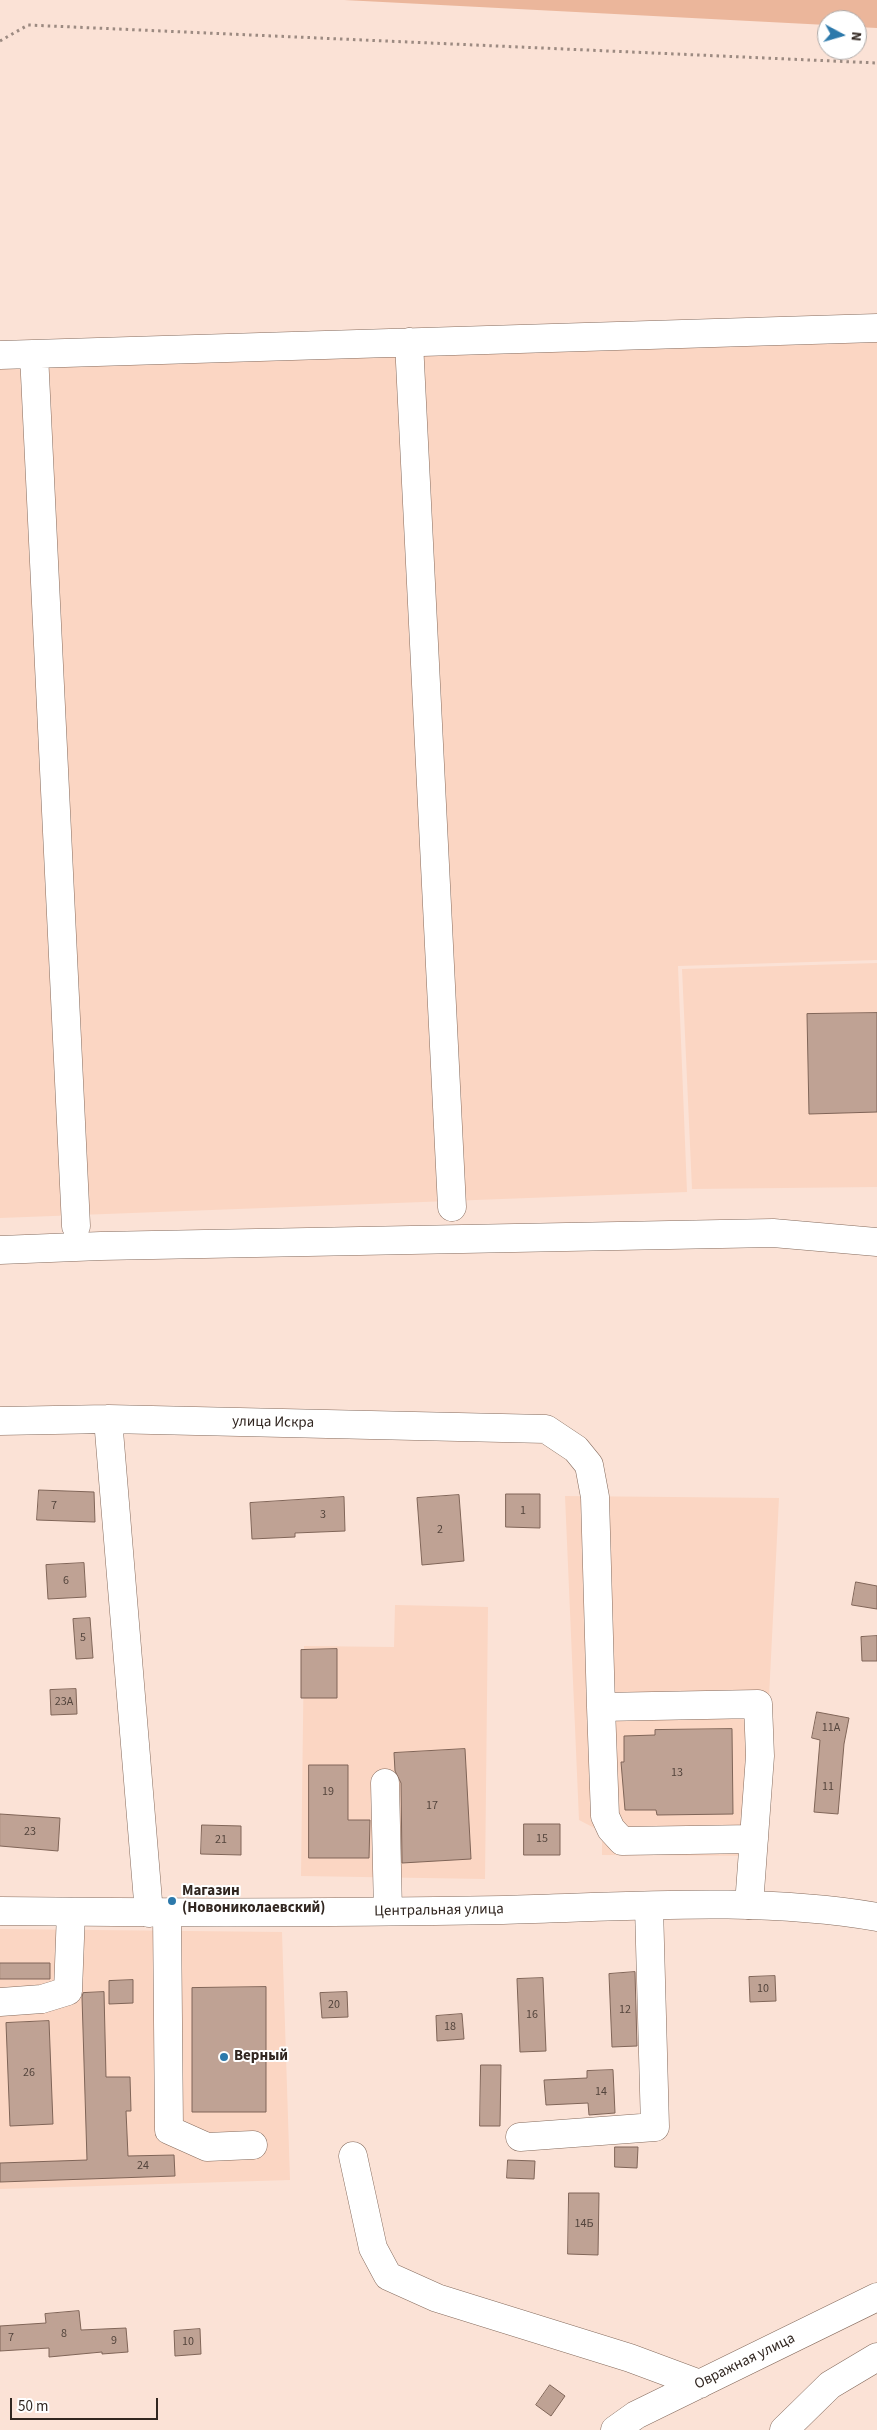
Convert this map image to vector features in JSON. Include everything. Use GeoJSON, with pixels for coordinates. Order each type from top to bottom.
{"type":"FeatureCollection","features":[{"type":"Feature","properties":{"kind":"street"},"geometry":{"type":"LineString","coordinates":[[0,355],[877,328]]}},
{"type":"Feature","properties":{"kind":"street"},"geometry":{"type":"LineString","coordinates":[[409,342],[452,1207]]}},
{"type":"Feature","properties":{"kind":"street"},"geometry":{"type":"LineString","coordinates":[[34,354],[76,1226]]}},
{"type":"Feature","properties":{"kind":"street"},"geometry":{"type":"LineString","coordinates":[[0,1250],[111,1245],[773,1233],[877,1242]]}},
{"type":"Feature","properties":{"kind":"street"},"geometry":{"type":"LineString","coordinates":[[108,1419],[158,1913],[169,2130],[207,2147],[253,2145]]}},
{"type":"Feature","properties":{"kind":"street","name":"улица Искра"},"geometry":{"type":"LineString","coordinates":[[0,1421],[108,1419],[546,1429],[576,1449],[589,1465],[595,1496],[601,1707]]}},
{"type":"Feature","properties":{"kind":"street"},"geometry":{"type":"LineString","coordinates":[[749,1905],[754,1839],[760,1756],[758,1704],[601,1707],[605,1816],[611,1829],[622,1840],[754,1839]]}},
{"type":"Feature","properties":{"kind":"street"},"geometry":{"type":"LineString","coordinates":[[385,1783],[388,1911]]}},
{"type":"Feature","properties":{"kind":"street","name":"Центральная улица"},"geometry":{"type":"LineString","coordinates":[[0,1911],[158,1913],[388,1911],[649,1907],[720,1904],[806,1907],[877,1918]]}},
{"type":"Feature","properties":{"kind":"street"},"geometry":{"type":"LineString","coordinates":[[520,2137],[655,2127],[649,1907]]}},
{"type":"Feature","properties":{"kind":"street"},"geometry":{"type":"LineString","coordinates":[[0,2002],[42,1998],[68,1991],[71,1912]]}},
{"type":"Feature","properties":{"kind":"street"},"geometry":{"type":"LineString","coordinates":[[353,2156],[373,2248],[388,2276],[437,2298],[630,2358],[700,2384]]}},
{"type":"Feature","properties":{"kind":"street","name":"Овражная улица"},"geometry":{"type":"LineString","coordinates":[[615,2430],[636,2415],[877,2297]]}},
{"type":"Feature","properties":{"kind":"street"},"geometry":{"type":"LineString","coordinates":[[784,2430],[830,2385],[877,2357]]}},
{"type":"Feature","properties":{"kind":"path"},"geometry":{"type":"LineString","coordinates":[[0,42],[28,25],[877,63]]}},
{"type":"Feature","properties":{"kind":"shaded area"},"geometry":{"type":"Polygon","coordinates":[[[344,0],[877,0],[877,28],[867,28],[867,10],[817,10],[817,24],[344,0]]]}},
{"type":"Feature","properties":{"kind":"shaded area"},"geometry":{"type":"Polygon","coordinates":[[[877,321],[877,960],[678,966],[687,1192],[0,1218],[0,348],[877,321]]]}},
{"type":"Feature","properties":{"kind":"shaded area"},"geometry":{"type":"Polygon","coordinates":[[[877,963],[877,1187],[692,1189],[682,969],[877,963]]]}},
{"type":"Feature","properties":{"kind":"shaded area"},"geometry":{"type":"Polygon","coordinates":[[[565,1496],[779,1498],[761,1856],[602,1855],[602,1832],[579,1820],[565,1496]]]}},
{"type":"Feature","properties":{"kind":"shaded area"},"geometry":{"type":"Polygon","coordinates":[[[395,1605],[488,1607],[485,1879],[301,1876],[304,1646],[394,1647],[395,1605]]]}},
{"type":"Feature","properties":{"kind":"shaded area"},"geometry":{"type":"Polygon","coordinates":[[[0,1929],[282,1932],[290,2180],[0,2189],[0,1929]]]}},
{"type":"Feature","properties":{"kind":"building"},"geometry":{"type":"Polygon","coordinates":[[[877,1013],[877,1112],[809,1114],[807,1014],[877,1013]]]}},
{"type":"Feature","properties":{"kind":"building"},"geometry":{"type":"Polygon","coordinates":[[[39,1490],[94,1492],[95,1522],[37,1520],[39,1490]]]}},
{"type":"Feature","properties":{"kind":"building"},"geometry":{"type":"Polygon","coordinates":[[[506,1494],[540,1494],[540,1528],[506,1527],[506,1494]]]}},
{"type":"Feature","properties":{"kind":"building"},"geometry":{"type":"Polygon","coordinates":[[[459,1495],[464,1561],[422,1565],[417,1498],[459,1495]]]}},
{"type":"Feature","properties":{"kind":"building"},"geometry":{"type":"Polygon","coordinates":[[[344,1497],[345,1531],[295,1533],[295,1537],[252,1539],[250,1503],[344,1497]]]}},
{"type":"Feature","properties":{"kind":"building"},"geometry":{"type":"Polygon","coordinates":[[[84,1563],[86,1597],[48,1599],[46,1565],[84,1563]]]}},
{"type":"Feature","properties":{"kind":"building"},"geometry":{"type":"Polygon","coordinates":[[[856,1582],[877,1586],[877,1609],[852,1605],[856,1582]]]}},
{"type":"Feature","properties":{"kind":"building"},"geometry":{"type":"Polygon","coordinates":[[[90,1618],[93,1658],[76,1659],[73,1619],[90,1618]]]}},
{"type":"Feature","properties":{"kind":"building"},"geometry":{"type":"Polygon","coordinates":[[[877,1636],[877,1661],[862,1661],[861,1637],[877,1636]]]}},
{"type":"Feature","properties":{"kind":"building"},"geometry":{"type":"Polygon","coordinates":[[[337,1649],[337,1698],[301,1698],[301,1650],[337,1649]]]}},
{"type":"Feature","properties":{"kind":"building"},"geometry":{"type":"Polygon","coordinates":[[[76,1689],[77,1714],[51,1715],[50,1690],[76,1689]]]}},
{"type":"Feature","properties":{"kind":"building"},"geometry":{"type":"Polygon","coordinates":[[[817,1712],[849,1718],[844,1744],[838,1814],[814,1812],[820,1740],[812,1738],[817,1712]]]}},
{"type":"Feature","properties":{"kind":"building"},"geometry":{"type":"Polygon","coordinates":[[[732,1729],[733,1814],[657,1815],[656,1810],[625,1810],[621,1762],[624,1762],[624,1736],[655,1735],[655,1730],[732,1729]]]}},
{"type":"Feature","properties":{"kind":"building"},"geometry":{"type":"Polygon","coordinates":[[[465,1749],[471,1859],[402,1863],[401,1783],[395,1771],[394,1753],[465,1749]]]}},
{"type":"Feature","properties":{"kind":"building"},"geometry":{"type":"Polygon","coordinates":[[[309,1765],[348,1765],[348,1820],[370,1820],[369,1858],[309,1858],[309,1765]]]}},
{"type":"Feature","properties":{"kind":"building"},"geometry":{"type":"Polygon","coordinates":[[[0,1814],[60,1818],[58,1851],[0,1846],[0,1814]]]}},
{"type":"Feature","properties":{"kind":"building"},"geometry":{"type":"Polygon","coordinates":[[[524,1824],[560,1824],[560,1855],[524,1855],[524,1824]]]}},
{"type":"Feature","properties":{"kind":"building"},"geometry":{"type":"Polygon","coordinates":[[[202,1825],[241,1826],[241,1855],[201,1854],[202,1825]]]}},
{"type":"Feature","properties":{"kind":"building"},"geometry":{"type":"Polygon","coordinates":[[[0,1963],[50,1963],[50,1979],[0,1979],[0,1963]]]}},
{"type":"Feature","properties":{"kind":"building"},"geometry":{"type":"Polygon","coordinates":[[[635,1972],[637,2046],[612,2047],[609,1974],[635,1972]]]}},
{"type":"Feature","properties":{"kind":"building"},"geometry":{"type":"Polygon","coordinates":[[[775,1976],[776,2001],[750,2002],[749,1977],[775,1976]]]}},
{"type":"Feature","properties":{"kind":"building"},"geometry":{"type":"Polygon","coordinates":[[[543,1978],[546,2051],[520,2052],[517,1979],[543,1978]]]}},
{"type":"Feature","properties":{"kind":"building"},"geometry":{"type":"Polygon","coordinates":[[[133,1980],[133,2003],[109,2004],[109,1981],[133,1980]]]}},
{"type":"Feature","properties":{"kind":"building"},"geometry":{"type":"Polygon","coordinates":[[[266,1987],[266,2112],[192,2112],[192,1988],[266,1987]]]}},
{"type":"Feature","properties":{"kind":"building"},"geometry":{"type":"Polygon","coordinates":[[[104,1992],[106,2077],[130,2077],[131,2111],[126,2111],[128,2156],[174,2155],[175,2176],[0,2182],[0,2163],[87,2160],[82,1997],[83,1993],[104,1992]]]}},
{"type":"Feature","properties":{"kind":"building"},"geometry":{"type":"Polygon","coordinates":[[[347,1992],[348,2017],[322,2018],[320,1993],[347,1992]]]}},
{"type":"Feature","properties":{"kind":"building"},"geometry":{"type":"Polygon","coordinates":[[[462,2014],[464,2039],[437,2041],[436,2016],[462,2014]]]}},
{"type":"Feature","properties":{"kind":"building"},"geometry":{"type":"Polygon","coordinates":[[[49,2021],[53,2124],[10,2126],[6,2023],[49,2021]]]}},
{"type":"Feature","properties":{"kind":"building"},"geometry":{"type":"Polygon","coordinates":[[[481,2065],[501,2065],[500,2126],[480,2126],[481,2065]]]}},
{"type":"Feature","properties":{"kind":"building"},"geometry":{"type":"Polygon","coordinates":[[[613,2070],[615,2113],[589,2115],[588,2103],[546,2105],[544,2080],[587,2078],[587,2071],[613,2070]]]}},
{"type":"Feature","properties":{"kind":"building"},"geometry":{"type":"Polygon","coordinates":[[[615,2147],[638,2147],[637,2168],[615,2167],[615,2147]]]}},
{"type":"Feature","properties":{"kind":"building"},"geometry":{"type":"Polygon","coordinates":[[[508,2160],[535,2161],[534,2179],[507,2178],[508,2160]]]}},
{"type":"Feature","properties":{"kind":"building"},"geometry":{"type":"Polygon","coordinates":[[[569,2193],[599,2193],[598,2255],[568,2254],[569,2193]]]}},
{"type":"Feature","properties":{"kind":"building"},"geometry":{"type":"Polygon","coordinates":[[[79,2311],[81,2330],[126,2328],[128,2352],[102,2354],[102,2352],[49,2357],[49,2348],[0,2351],[0,2326],[46,2323],[45,2314],[79,2311]]]}},
{"type":"Feature","properties":{"kind":"building"},"geometry":{"type":"Polygon","coordinates":[[[200,2329],[201,2354],[175,2356],[174,2331],[200,2329]]]}},
{"type":"Feature","properties":{"kind":"building"},"geometry":{"type":"Polygon","coordinates":[[[550,2385],[565,2396],[551,2416],[536,2405],[550,2385]]]}},
{"type":"Feature","properties":{"kind":"place","name":"Магазин (Новониколаевский)"},"geometry":{"type":"Point","coordinates":[172,1901]}},
{"type":"Feature","properties":{"kind":"place","name":"Верный"},"geometry":{"type":"Point","coordinates":[224,2057]}}]}
